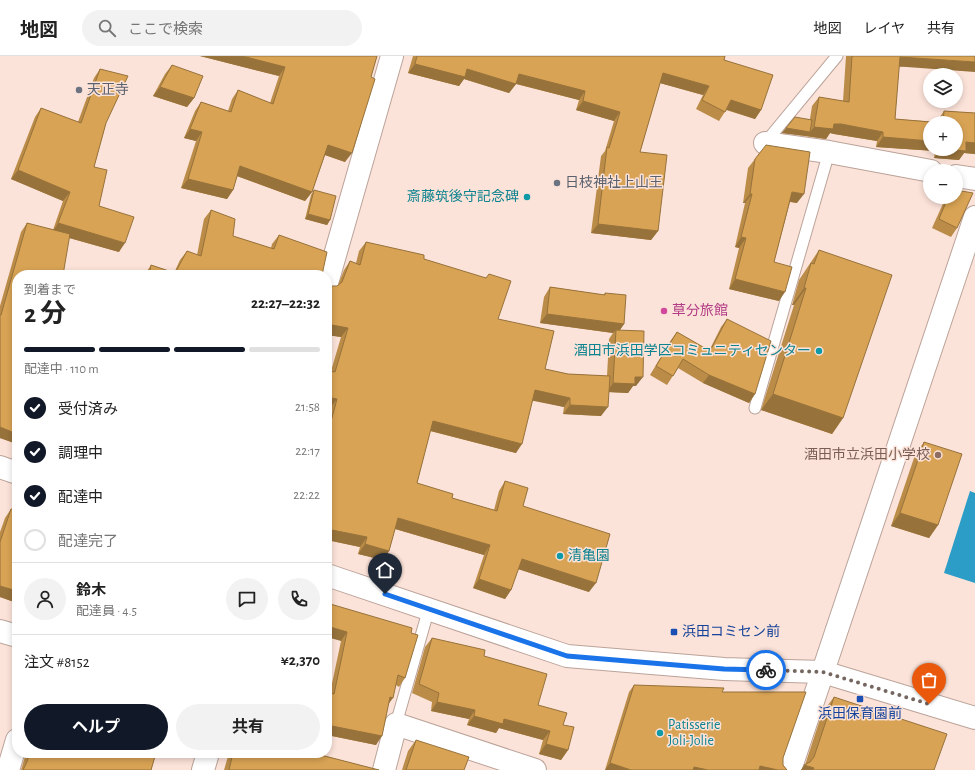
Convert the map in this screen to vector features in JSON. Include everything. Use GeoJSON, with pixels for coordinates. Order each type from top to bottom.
{"type":"FeatureCollection","features":[{"type":"Feature","properties":{"kind":"street"},"geometry":{"type":"LineString","coordinates":[[331,270],[392,56]]}},
{"type":"Feature","properties":{"kind":"street"},"geometry":{"type":"LineString","coordinates":[[764,143],[829,152],[923,170]]}},
{"type":"Feature","properties":{"kind":"street"},"geometry":{"type":"LineString","coordinates":[[963,177],[975,179]]}},
{"type":"Feature","properties":{"kind":"street"},"geometry":{"type":"LineString","coordinates":[[790,770],[975,217]]}},
{"type":"Feature","properties":{"kind":"street"},"geometry":{"type":"LineString","coordinates":[[0,467],[12,471]]}},
{"type":"Feature","properties":{"kind":"street"},"geometry":{"type":"LineString","coordinates":[[332,577],[429,608],[567,656],[724,669],[823,672],[975,718]]}},
{"type":"Feature","properties":{"kind":"street"},"geometry":{"type":"LineString","coordinates":[[0,631],[12,635]]}},
{"type":"Feature","properties":{"kind":"street"},"geometry":{"type":"LineString","coordinates":[[384,770],[396,724],[535,770]]}},
{"type":"Feature","properties":{"kind":"street"},"geometry":{"type":"LineString","coordinates":[[8,770],[12,757]]}},
{"type":"Feature","properties":{"kind":"street"},"geometry":{"type":"LineString","coordinates":[[203,770],[207,758]]}},
{"type":"Feature","properties":{"kind":"lane"},"geometry":{"type":"LineString","coordinates":[[764,143],[837,56]]}},
{"type":"Feature","properties":{"kind":"lane"},"geometry":{"type":"LineString","coordinates":[[755,408],[829,152]]}},
{"type":"Feature","properties":{"kind":"lane"},"geometry":{"type":"LineString","coordinates":[[396,724],[429,608]]}},
{"type":"Feature","properties":{"kind":"water"},"geometry":{"type":"Polygon","coordinates":[[[970,491],[975,493],[975,583],[944,573],[970,491]]]}},
{"type":"Feature","properties":{"kind":"building"},"geometry":{"type":"Polygon","coordinates":[[[242,56],[377,56],[371,77],[375,79],[352,153],[328,145],[312,192],[240,166],[233,190],[188,179],[202,132],[190,129],[201,102],[231,112],[238,90],[273,104],[285,67],[242,56]]]}},
{"type":"Feature","properties":{"kind":"building"},"geometry":{"type":"Polygon","coordinates":[[[417,56],[725,56],[724,60],[773,75],[761,110],[731,100],[725,112],[702,100],[709,86],[663,73],[640,152],[667,155],[658,231],[598,224],[607,147],[609,148],[620,112],[583,101],[585,91],[519,74],[516,84],[467,69],[465,77],[415,64],[417,56]]]}},
{"type":"Feature","properties":{"kind":"building"},"geometry":{"type":"Polygon","coordinates":[[[852,56],[975,56],[975,62],[900,57],[895,119],[923,121],[923,140],[883,137],[883,132],[841,124],[834,124],[833,129],[814,127],[819,97],[849,102],[852,56]]]}},
{"type":"Feature","properties":{"kind":"building"},"geometry":{"type":"Polygon","coordinates":[[[172,65],[203,76],[194,98],[160,87],[172,65]]]}},
{"type":"Feature","properties":{"kind":"building"},"geometry":{"type":"Polygon","coordinates":[[[100,69],[128,76],[106,123],[94,167],[107,170],[99,206],[134,217],[125,243],[58,223],[70,192],[18,170],[41,108],[81,123],[100,69]]]}},
{"type":"Feature","properties":{"kind":"building"},"geometry":{"type":"Polygon","coordinates":[[[944,111],[975,113],[975,143],[966,142],[966,151],[963,151],[963,116],[944,116],[944,111]]]}},
{"type":"Feature","properties":{"kind":"building"},"geometry":{"type":"Polygon","coordinates":[[[795,117],[812,120],[810,132],[786,128],[795,117]]]}},
{"type":"Feature","properties":{"kind":"building"},"geometry":{"type":"Polygon","coordinates":[[[766,145],[810,152],[804,194],[792,192],[774,262],[792,267],[785,292],[735,279],[746,238],[741,237],[752,194],[750,194],[755,159],[766,145]]]}},
{"type":"Feature","properties":{"kind":"building"},"geometry":{"type":"Polygon","coordinates":[[[314,190],[336,196],[330,220],[308,214],[314,190]]]}},
{"type":"Feature","properties":{"kind":"building"},"geometry":{"type":"Polygon","coordinates":[[[963,191],[973,193],[957,228],[939,219],[945,204],[963,204],[963,191]]]}},
{"type":"Feature","properties":{"kind":"building"},"geometry":{"type":"Polygon","coordinates":[[[211,210],[235,219],[233,236],[274,249],[279,235],[327,252],[323,270],[177,270],[187,251],[201,256],[211,210]]]}},
{"type":"Feature","properties":{"kind":"building"},"geometry":{"type":"Polygon","coordinates":[[[27,223],[70,234],[64,270],[14,270],[27,223]]]}},
{"type":"Feature","properties":{"kind":"building"},"geometry":{"type":"Polygon","coordinates":[[[366,242],[424,255],[424,259],[486,278],[489,274],[511,281],[498,319],[554,331],[545,369],[568,374],[610,376],[608,407],[570,405],[570,398],[535,390],[522,444],[433,421],[417,483],[453,494],[452,498],[497,511],[505,481],[528,488],[523,506],[610,534],[596,583],[522,559],[511,590],[479,579],[490,545],[398,518],[389,551],[365,544],[367,537],[332,530],[332,418],[337,399],[332,398],[332,371],[335,372],[348,328],[332,325],[332,286],[337,286],[342,282],[350,261],[360,265],[366,242]]]}},
{"type":"Feature","properties":{"kind":"building","name":"酒田市浜田学区コミュニティセンター"},"geometry":{"type":"Polygon","coordinates":[[[819,250],[892,275],[843,418],[773,394],[806,288],[804,288],[811,263],[814,264],[819,250]]]}},
{"type":"Feature","properties":{"kind":"building"},"geometry":{"type":"Polygon","coordinates":[[[151,265],[166,270],[150,270],[151,265]]]}},
{"type":"Feature","properties":{"kind":"building"},"geometry":{"type":"Polygon","coordinates":[[[12,276],[12,432],[0,427],[1,315],[12,276]]]}},
{"type":"Feature","properties":{"kind":"building"},"geometry":{"type":"Polygon","coordinates":[[[550,287],[605,295],[605,293],[626,295],[624,324],[547,314],[550,287]]]}},
{"type":"Feature","properties":{"kind":"building"},"geometry":{"type":"Polygon","coordinates":[[[727,319],[771,341],[755,394],[709,375],[683,359],[673,376],[656,366],[677,332],[710,351],[727,319]]]}},
{"type":"Feature","properties":{"kind":"building"},"geometry":{"type":"Polygon","coordinates":[[[616,330],[644,331],[643,377],[635,377],[635,384],[613,383],[616,330]]]}},
{"type":"Feature","properties":{"kind":"building"},"geometry":{"type":"Polygon","coordinates":[[[924,442],[962,454],[938,525],[900,513],[924,442]]]}},
{"type":"Feature","properties":{"kind":"building"},"geometry":{"type":"Polygon","coordinates":[[[12,509],[12,590],[0,586],[0,542],[12,509]]]}},
{"type":"Feature","properties":{"kind":"building"},"geometry":{"type":"Polygon","coordinates":[[[332,604],[412,628],[411,633],[418,635],[405,678],[398,675],[393,698],[390,697],[382,736],[332,726],[332,693],[334,694],[347,632],[332,628],[332,604]]]}},
{"type":"Feature","properties":{"kind":"building"},"geometry":{"type":"Polygon","coordinates":[[[432,638],[485,650],[484,656],[547,674],[538,705],[567,713],[563,725],[574,727],[568,750],[546,744],[550,731],[504,719],[503,724],[474,716],[475,710],[437,702],[439,693],[419,684],[432,638]]]}},
{"type":"Feature","properties":{"kind":"building"},"geometry":{"type":"Polygon","coordinates":[[[634,685],[724,688],[722,692],[806,692],[783,758],[783,765],[787,770],[778,770],[760,766],[759,770],[708,770],[694,767],[693,770],[631,770],[610,763],[634,685]]]}},
{"type":"Feature","properties":{"kind":"building"},"geometry":{"type":"Polygon","coordinates":[[[834,697],[947,734],[934,770],[813,770],[814,768],[804,765],[810,762],[814,757],[834,697]]]}},
{"type":"Feature","properties":{"kind":"building"},"geometry":{"type":"Polygon","coordinates":[[[416,740],[469,757],[464,770],[406,770],[416,740]]]}},
{"type":"Feature","properties":{"kind":"building"},"geometry":{"type":"Polygon","coordinates":[[[28,758],[155,758],[151,770],[23,770],[28,758]]]}},
{"type":"Feature","properties":{"kind":"building"},"geometry":{"type":"Polygon","coordinates":[[[232,758],[332,758],[379,770],[229,770],[232,758]]]}},
{"type":"Feature","properties":{"kind":"way so far"},"geometry":{"type":"LineString","coordinates":[[766,670],[823,672],[929,704]]}},
{"type":"Feature","properties":{"kind":"place","name":"天正寺"},"geometry":{"type":"Point","coordinates":[79,90]}},
{"type":"Feature","properties":{"kind":"place","name":"日枝神社上山王"},"geometry":{"type":"Point","coordinates":[557,183]}},
{"type":"Feature","properties":{"kind":"place","name":"斎藤筑後守記念碑"},"geometry":{"type":"Point","coordinates":[527,197]}},
{"type":"Feature","properties":{"kind":"place","name":"草分旅館"},"geometry":{"type":"Point","coordinates":[664,311]}},
{"type":"Feature","properties":{"kind":"place","name":"酒田市浜田学区コミュニティセンター"},"geometry":{"type":"Point","coordinates":[819,351]}},
{"type":"Feature","properties":{"kind":"place","name":"酒田市立浜田小学校"},"geometry":{"type":"Point","coordinates":[938,455]}},
{"type":"Feature","properties":{"kind":"place","name":"清亀園"},"geometry":{"type":"Point","coordinates":[560,556]}},
{"type":"Feature","properties":{"kind":"place","name":"浜田コミセン前"},"geometry":{"type":"Point","coordinates":[674,632]}},
{"type":"Feature","properties":{"kind":"place","name":"浜田保育園前"},"geometry":{"type":"Point","coordinates":[860,699]}},
{"type":"Feature","properties":{"kind":"place","name":"Patisserie Joli-Jolie"},"geometry":{"type":"Point","coordinates":[660,733]}},
{"type":"Feature","properties":{"kind":"route"},"geometry":{"type":"LineString","coordinates":[[385,594],[567,656],[724,669],[766,670]]}}]}
